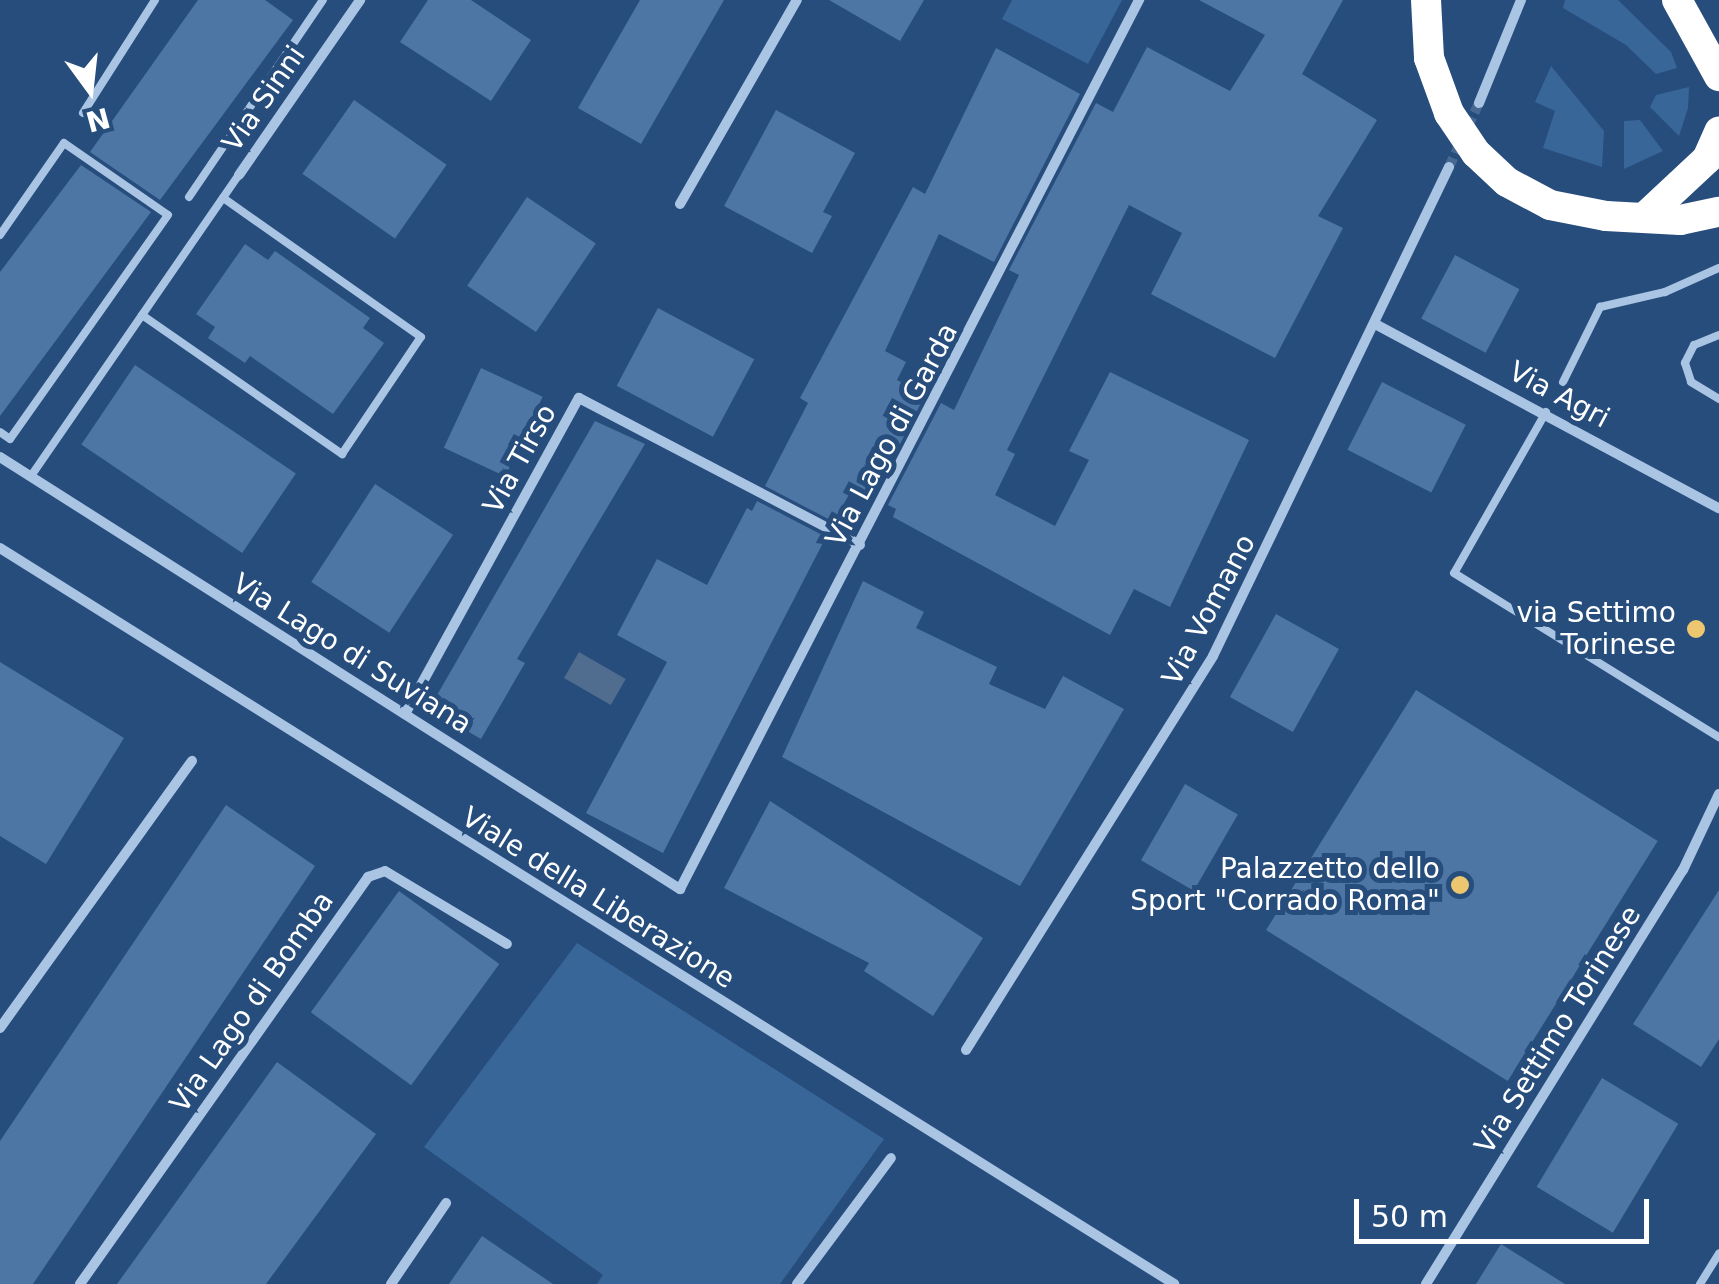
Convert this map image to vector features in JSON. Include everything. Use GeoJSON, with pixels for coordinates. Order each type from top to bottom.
{"type":"FeatureCollection","features":[{"type":"Feature","properties":{"kind":"highway"},"geometry":{"type":"LineString","coordinates":[[1426,0],[1425,38],[1440,92],[1464,138],[1507,182],[1550,205],[1680,220],[1719,212]]}},
{"type":"Feature","properties":{"kind":"highway"},"geometry":{"type":"LineString","coordinates":[[1677,0],[1719,76]]}},
{"type":"Feature","properties":{"kind":"highway"},"geometry":{"type":"LineString","coordinates":[[1647,216],[1707,159],[1719,132]]}},
{"type":"Feature","properties":{"kind":"street","name":"Via Sinni"},"geometry":{"type":"LineString","coordinates":[[239,174],[360,0]]}},
{"type":"Feature","properties":{"kind":"street"},"geometry":{"type":"LineString","coordinates":[[680,204],[797,0]]}},
{"type":"Feature","properties":{"kind":"street","name":"Via Lago di Garda"},"geometry":{"type":"LineString","coordinates":[[680,889],[1140,0]]}},
{"type":"Feature","properties":{"kind":"street"},"geometry":{"type":"LineString","coordinates":[[1479,103],[1521,0]]}},
{"type":"Feature","properties":{"kind":"street","name":"Via Vomano"},"geometry":{"type":"LineString","coordinates":[[966,1050],[1186,704],[1377,325],[1449,167]]}},
{"type":"Feature","properties":{"kind":"street","name":"Via Agri"},"geometry":{"type":"LineString","coordinates":[[1377,325],[1546,412],[1719,508]]}},
{"type":"Feature","properties":{"kind":"street","name":"Via Tirso"},"geometry":{"type":"LineString","coordinates":[[405,714],[580,398],[860,545]]}},
{"type":"Feature","properties":{"kind":"street","name":"Via Lago di Suviana"},"geometry":{"type":"LineString","coordinates":[[0,457],[680,889]]}},
{"type":"Feature","properties":{"kind":"street","name":"Viale della Liberazione"},"geometry":{"type":"LineString","coordinates":[[0,548],[1174,1284]]}},
{"type":"Feature","properties":{"kind":"street"},"geometry":{"type":"LineString","coordinates":[[0,1028],[192,761]]}},
{"type":"Feature","properties":{"kind":"street","name":"Via Settimo Torinese"},"geometry":{"type":"LineString","coordinates":[[1426,1284],[1683,870],[1719,794]]}},
{"type":"Feature","properties":{"kind":"street","name":"Via Lago di Bomba"},"geometry":{"type":"LineString","coordinates":[[80,1284],[368,876],[384,871],[507,944]]}},
{"type":"Feature","properties":{"kind":"street"},"geometry":{"type":"LineString","coordinates":[[798,1284],[890,1158]]}},
{"type":"Feature","properties":{"kind":"street"},"geometry":{"type":"LineString","coordinates":[[391,1284],[446,1202]]}},
{"type":"Feature","properties":{"kind":"lane"},"geometry":{"type":"LineString","coordinates":[[83,113],[155,0]]}},
{"type":"Feature","properties":{"kind":"lane"},"geometry":{"type":"LineString","coordinates":[[189,197],[324,0]]}},
{"type":"Feature","properties":{"kind":"lane"},"geometry":{"type":"LineString","coordinates":[[0,235],[64,143],[168,215],[10,439],[0,432]]}},
{"type":"Feature","properties":{"kind":"lane"},"geometry":{"type":"LineString","coordinates":[[31,476],[239,174]]}},
{"type":"Feature","properties":{"kind":"lane"},"geometry":{"type":"LineString","coordinates":[[142,315],[342,454],[421,337],[223,198]]}},
{"type":"Feature","properties":{"kind":"lane"},"geometry":{"type":"LineString","coordinates":[[1563,382],[1600,308],[1719,268]]}},
{"type":"Feature","properties":{"kind":"lane"},"geometry":{"type":"LineString","coordinates":[[1719,335],[1694,345],[1685,363],[1691,382],[1719,398]]}},
{"type":"Feature","properties":{"kind":"lane"},"geometry":{"type":"LineString","coordinates":[[1546,412],[1454,573],[1719,737]]}},
{"type":"Feature","properties":{"kind":"lane"},"geometry":{"type":"LineString","coordinates":[[1700,1284],[1719,1254]]}},
{"type":"Feature","properties":{"kind":"shaded area"},"geometry":{"type":"Polygon","coordinates":[[[1012,0],[1122,0],[1088,64],[1002,19],[1012,0]]]}},
{"type":"Feature","properties":{"kind":"shaded area"},"geometry":{"type":"Polygon","coordinates":[[[1565,0],[1618,0],[1671,52],[1677,68],[1656,74],[1626,45],[1563,8],[1565,0]]]}},
{"type":"Feature","properties":{"kind":"shaded area"},"geometry":{"type":"Polygon","coordinates":[[[1551,66],[1604,131],[1602,167],[1543,148],[1555,111],[1535,102],[1551,66]]]}},
{"type":"Feature","properties":{"kind":"shaded area"},"geometry":{"type":"Polygon","coordinates":[[[1689,87],[1688,108],[1679,136],[1650,107],[1656,95],[1689,87]]]}},
{"type":"Feature","properties":{"kind":"shaded area"},"geometry":{"type":"Polygon","coordinates":[[[1640,120],[1663,151],[1624,169],[1624,121],[1640,120]]]}},
{"type":"Feature","properties":{"kind":"shaded area"},"geometry":{"type":"Polygon","coordinates":[[[579,652],[626,679],[611,705],[564,678],[579,652]]]}},
{"type":"Feature","properties":{"kind":"shaded area"},"geometry":{"type":"Polygon","coordinates":[[[577,943],[884,1139],[780,1284],[597,1284],[603,1275],[424,1147],[577,943]]]}},
{"type":"Feature","properties":{"kind":"building"},"geometry":{"type":"Polygon","coordinates":[[[198,0],[265,0],[293,20],[160,200],[90,152],[198,0]]]}},
{"type":"Feature","properties":{"kind":"building"},"geometry":{"type":"Polygon","coordinates":[[[428,0],[471,0],[531,40],[491,101],[400,42],[428,0]]]}},
{"type":"Feature","properties":{"kind":"building"},"geometry":{"type":"Polygon","coordinates":[[[640,0],[724,0],[641,144],[578,108],[640,0]]]}},
{"type":"Feature","properties":{"kind":"building"},"geometry":{"type":"Polygon","coordinates":[[[829,0],[924,0],[900,41],[829,0]]]}},
{"type":"Feature","properties":{"kind":"building"},"geometry":{"type":"Polygon","coordinates":[[[1199,0],[1343,0],[1302,74],[1377,120],[1318,216],[1343,228],[1275,358],[1151,294],[1182,233],[1129,205],[1007,450],[1015,454],[995,495],[1055,526],[1089,460],[1069,451],[1110,372],[1249,440],[1170,607],[1134,589],[1110,635],[893,517],[896,509],[888,505],[941,403],[954,410],[1019,275],[1009,270],[1096,103],[1113,112],[1147,47],[1230,91],[1265,35],[1199,0]]]}},
{"type":"Feature","properties":{"kind":"building"},"geometry":{"type":"Polygon","coordinates":[[[996,48],[1080,94],[994,262],[939,234],[885,351],[906,362],[897,380],[925,395],[873,497],[853,487],[834,522],[765,486],[808,403],[800,398],[913,187],[925,194],[996,48]]]}},
{"type":"Feature","properties":{"kind":"building"},"geometry":{"type":"Polygon","coordinates":[[[354,100],[447,165],[395,239],[302,174],[354,100]]]}},
{"type":"Feature","properties":{"kind":"building"},"geometry":{"type":"Polygon","coordinates":[[[776,110],[855,153],[823,212],[832,216],[812,253],[724,206],[776,110]]]}},
{"type":"Feature","properties":{"kind":"building"},"geometry":{"type":"Polygon","coordinates":[[[81,165],[151,212],[0,416],[0,272],[81,165]]]}},
{"type":"Feature","properties":{"kind":"building"},"geometry":{"type":"Polygon","coordinates":[[[527,197],[596,243],[536,332],[467,286],[527,197]]]}},
{"type":"Feature","properties":{"kind":"building"},"geometry":{"type":"Polygon","coordinates":[[[245,244],[268,260],[275,251],[370,318],[363,328],[384,343],[333,414],[250,356],[245,363],[208,338],[215,327],[196,314],[245,244]]]}},
{"type":"Feature","properties":{"kind":"building"},"geometry":{"type":"Polygon","coordinates":[[[1455,255],[1519,289],[1486,353],[1421,319],[1455,255]]]}},
{"type":"Feature","properties":{"kind":"building"},"geometry":{"type":"Polygon","coordinates":[[[658,308],[754,359],[713,437],[617,386],[658,308]]]}},
{"type":"Feature","properties":{"kind":"building"},"geometry":{"type":"Polygon","coordinates":[[[135,365],[296,473],[242,553],[81,445],[135,365]]]}},
{"type":"Feature","properties":{"kind":"building"},"geometry":{"type":"Polygon","coordinates":[[[481,368],[543,397],[505,476],[444,448],[481,368]]]}},
{"type":"Feature","properties":{"kind":"building"},"geometry":{"type":"Polygon","coordinates":[[[1382,382],[1466,425],[1431,492],[1347,450],[1382,382]]]}},
{"type":"Feature","properties":{"kind":"building"},"geometry":{"type":"Polygon","coordinates":[[[595,421],[645,444],[517,659],[525,663],[481,739],[429,709],[595,421]]]}},
{"type":"Feature","properties":{"kind":"building"},"geometry":{"type":"Polygon","coordinates":[[[375,484],[453,535],[389,633],[311,582],[375,484]]]}},
{"type":"Feature","properties":{"kind":"building"},"geometry":{"type":"Polygon","coordinates":[[[757,501],[826,537],[663,853],[586,813],[667,662],[617,635],[657,559],[707,585],[747,508],[752,511],[757,501]]]}},
{"type":"Feature","properties":{"kind":"building"},"geometry":{"type":"Polygon","coordinates":[[[863,581],[924,612],[916,628],[997,667],[989,684],[1045,709],[1063,676],[1124,709],[1020,886],[782,757],[863,581]]]}},
{"type":"Feature","properties":{"kind":"building"},"geometry":{"type":"Polygon","coordinates":[[[1276,614],[1339,649],[1293,732],[1230,697],[1276,614]]]}},
{"type":"Feature","properties":{"kind":"building"},"geometry":{"type":"Polygon","coordinates":[[[0,662],[124,738],[46,864],[0,836],[0,662]]]}},
{"type":"Feature","properties":{"kind":"building","name":"Palazzetto dello Sport \"Corrado Roma\""},"geometry":{"type":"Polygon","coordinates":[[[1416,690],[1658,841],[1508,1081],[1266,930],[1416,690]]]}},
{"type":"Feature","properties":{"kind":"building"},"geometry":{"type":"Polygon","coordinates":[[[1185,784],[1238,814],[1194,891],[1141,860],[1185,784]]]}},
{"type":"Feature","properties":{"kind":"building"},"geometry":{"type":"Polygon","coordinates":[[[770,801],[983,938],[933,1016],[864,971],[869,963],[724,888],[770,801]]]}},
{"type":"Feature","properties":{"kind":"building"},"geometry":{"type":"Polygon","coordinates":[[[226,805],[315,866],[33,1284],[0,1284],[0,1141],[226,805]]]}},
{"type":"Feature","properties":{"kind":"building"},"geometry":{"type":"Polygon","coordinates":[[[1719,890],[1719,1039],[1701,1067],[1633,1024],[1719,890]]]}},
{"type":"Feature","properties":{"kind":"building"},"geometry":{"type":"Polygon","coordinates":[[[399,891],[499,964],[411,1085],[311,1012],[399,891]]]}},
{"type":"Feature","properties":{"kind":"building"},"geometry":{"type":"Polygon","coordinates":[[[277,1062],[376,1134],[266,1284],[117,1284],[277,1062]]]}},
{"type":"Feature","properties":{"kind":"building"},"geometry":{"type":"Polygon","coordinates":[[[1602,1078],[1678,1124],[1613,1233],[1537,1187],[1602,1078]]]}},
{"type":"Feature","properties":{"kind":"building"},"geometry":{"type":"Polygon","coordinates":[[[482,1236],[553,1284],[449,1284],[482,1236]]]}},
{"type":"Feature","properties":{"kind":"building"},"geometry":{"type":"Polygon","coordinates":[[[1501,1244],[1565,1284],[1476,1284],[1501,1244]]]}},
{"type":"Feature","properties":{"kind":"tunnel"},"geometry":{"type":"LineString","coordinates":[[1449,167],[1479,103]]}},
{"type":"Feature","properties":{"kind":"place","name":"via Settimo Torinese"},"geometry":{"type":"Point","coordinates":[1696,629]}},
{"type":"Feature","properties":{"kind":"place","name":"Palazzetto dello Sport \"Corrado Roma\""},"geometry":{"type":"Point","coordinates":[1460,885]}}]}
